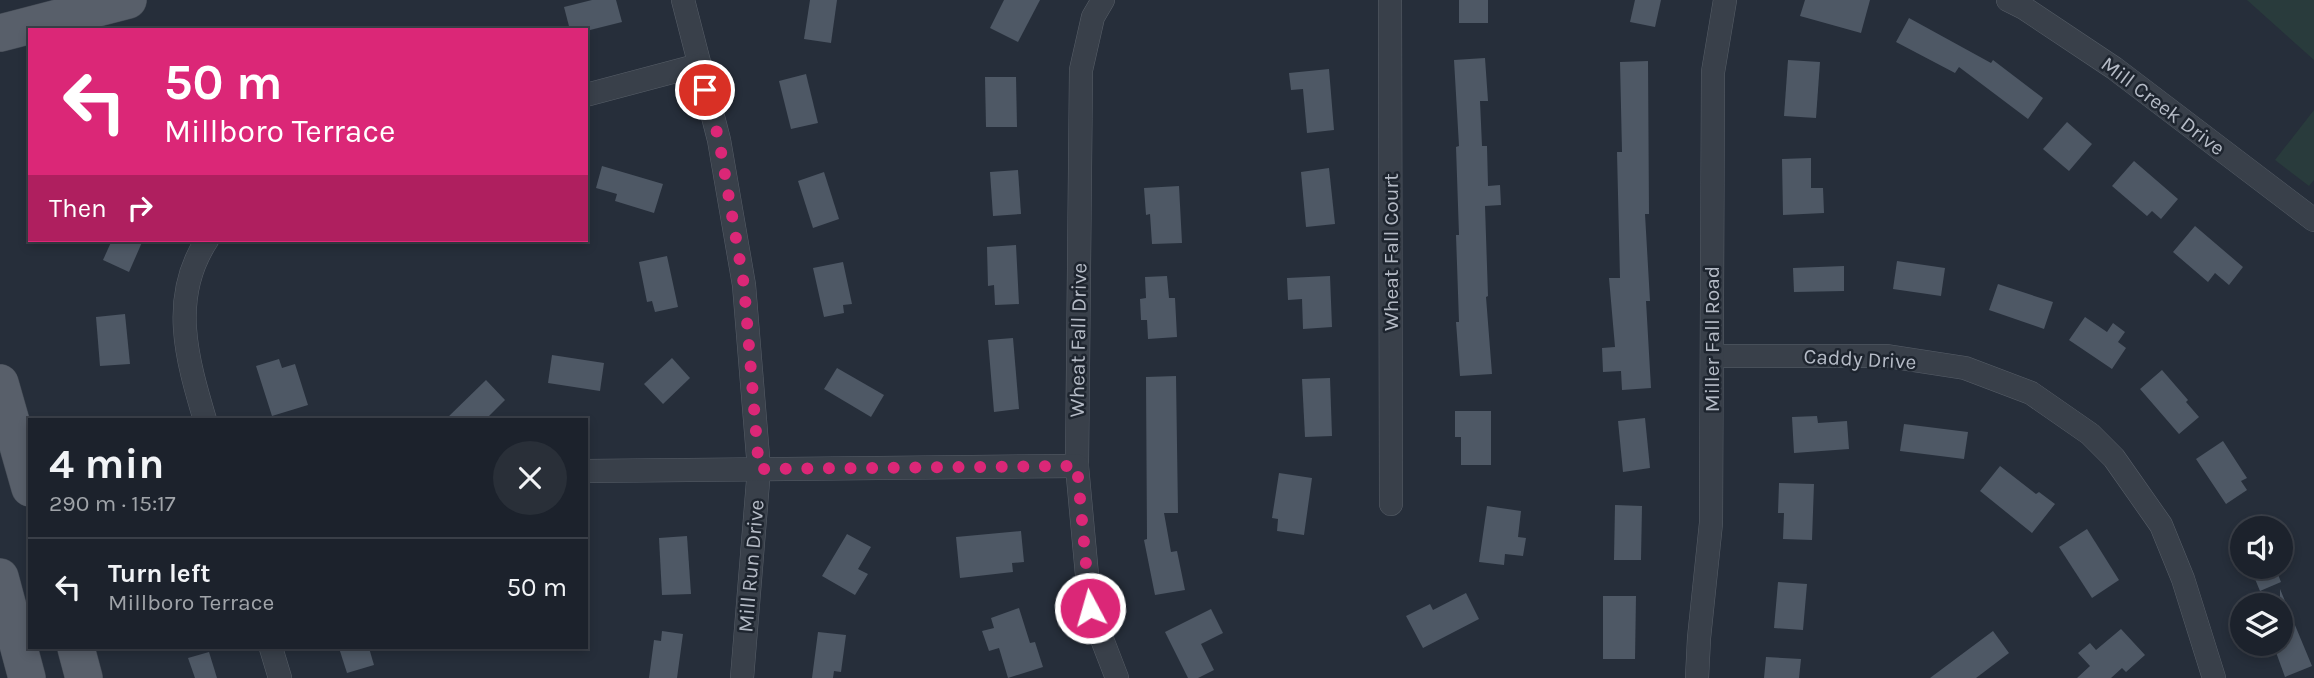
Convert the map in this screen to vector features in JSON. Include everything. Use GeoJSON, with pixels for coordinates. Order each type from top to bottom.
{"type":"FeatureCollection","features":[{"type":"Feature","properties":{"kind":"main road"},"geometry":{"type":"LineString","coordinates":[[33,28],[128,0]]}},
{"type":"Feature","properties":{"kind":"main road"},"geometry":{"type":"LineString","coordinates":[[6,36],[28,30]]}},
{"type":"Feature","properties":{"kind":"main road"},"geometry":{"type":"LineString","coordinates":[[0,383],[28,481]]}},
{"type":"Feature","properties":{"kind":"main road"},"geometry":{"type":"LineString","coordinates":[[0,577],[27,678]]}},
{"type":"Feature","properties":{"kind":"main road"},"geometry":{"type":"LineString","coordinates":[[76,649],[85,678]]}},
{"type":"Feature","properties":{"kind":"street","name":"Mill Run Drive"},"geometry":{"type":"LineString","coordinates":[[683,0],[719,140],[744,285],[759,469],[742,678]]}},
{"type":"Feature","properties":{"kind":"street","name":"Wheat Fall Drive"},"geometry":{"type":"LineString","coordinates":[[1103,0],[1093,18],[1081,70],[1077,466],[1090,608],[1117,678]]}},
{"type":"Feature","properties":{"kind":"street","name":"Wheat Fall Court"},"geometry":{"type":"LineString","coordinates":[[1390,0],[1391,504]]}},
{"type":"Feature","properties":{"kind":"street","name":"Miller Fall Road"},"geometry":{"type":"LineString","coordinates":[[1697,678],[1712,523],[1713,72],[1725,0]]}},
{"type":"Feature","properties":{"kind":"street","name":"Mill Creek Drive"},"geometry":{"type":"LineString","coordinates":[[2008,0],[2115,68],[2314,220]]}},
{"type":"Feature","properties":{"kind":"street"},"geometry":{"type":"LineString","coordinates":[[588,94],[699,65]]}},
{"type":"Feature","properties":{"kind":"street"},"geometry":{"type":"LineString","coordinates":[[204,418],[187,359],[184,318],[190,277],[206,242]]}},
{"type":"Feature","properties":{"kind":"street","name":"Caddy Drive"},"geometry":{"type":"LineString","coordinates":[[1713,356],[1887,356],[1965,368],[2031,393],[2090,434],[2114,458],[2161,525],[2183,579],[2214,678]]}},
{"type":"Feature","properties":{"kind":"street"},"geometry":{"type":"LineString","coordinates":[[588,471],[1077,466]]}},
{"type":"Feature","properties":{"kind":"street"},"geometry":{"type":"LineString","coordinates":[[271,649],[280,678]]}},
{"type":"Feature","properties":{"kind":"shaded area"},"geometry":{"type":"Polygon","coordinates":[[[2247,0],[2314,0],[2314,60],[2247,0]]]}},
{"type":"Feature","properties":{"kind":"shaded area"},"geometry":{"type":"Polygon","coordinates":[[[2314,110],[2314,180],[2309,186],[2275,160],[2314,110]]]}},
{"type":"Feature","properties":{"kind":"building"},"geometry":{"type":"Polygon","coordinates":[[[592,0],[616,0],[622,22],[590,30],[569,28],[564,7],[592,0]]]}},
{"type":"Feature","properties":{"kind":"building"},"geometry":{"type":"Polygon","coordinates":[[[810,0],[837,0],[831,43],[804,39],[810,0]]]}},
{"type":"Feature","properties":{"kind":"building"},"geometry":{"type":"Polygon","coordinates":[[[1004,0],[1040,0],[1018,42],[990,28],[1004,0]]]}},
{"type":"Feature","properties":{"kind":"building"},"geometry":{"type":"Polygon","coordinates":[[[1459,0],[1488,0],[1488,23],[1459,23],[1459,0]]]}},
{"type":"Feature","properties":{"kind":"building"},"geometry":{"type":"Polygon","coordinates":[[[1635,0],[1661,0],[1655,27],[1630,22],[1635,0]]]}},
{"type":"Feature","properties":{"kind":"building"},"geometry":{"type":"Polygon","coordinates":[[[1805,0],[1870,0],[1861,33],[1800,16],[1805,0]]]}},
{"type":"Feature","properties":{"kind":"building"},"geometry":{"type":"Polygon","coordinates":[[[1909,18],[1991,63],[1993,60],[2043,98],[2028,119],[1959,67],[1955,73],[1896,42],[1909,18]]]}},
{"type":"Feature","properties":{"kind":"building"},"geometry":{"type":"Polygon","coordinates":[[[1485,58],[1488,101],[1480,101],[1482,146],[1487,146],[1488,186],[1500,185],[1501,205],[1485,206],[1486,297],[1492,374],[1460,376],[1456,322],[1459,322],[1456,147],[1459,146],[1454,60],[1485,58]]]}},
{"type":"Feature","properties":{"kind":"building"},"geometry":{"type":"Polygon","coordinates":[[[1788,60],[1820,62],[1816,118],[1784,116],[1788,60]]]}},
{"type":"Feature","properties":{"kind":"building"},"geometry":{"type":"Polygon","coordinates":[[[1648,61],[1649,214],[1645,214],[1651,388],[1622,390],[1621,371],[1603,372],[1602,348],[1615,347],[1609,278],[1620,278],[1617,152],[1622,152],[1620,62],[1648,61]]]}},
{"type":"Feature","properties":{"kind":"building"},"geometry":{"type":"Polygon","coordinates":[[[1329,69],[1334,130],[1307,133],[1303,89],[1291,90],[1289,73],[1329,69]]]}},
{"type":"Feature","properties":{"kind":"building"},"geometry":{"type":"Polygon","coordinates":[[[806,74],[818,123],[791,129],[779,81],[806,74]]]}},
{"type":"Feature","properties":{"kind":"building"},"geometry":{"type":"Polygon","coordinates":[[[985,77],[1016,77],[1017,127],[986,127],[985,77]]]}},
{"type":"Feature","properties":{"kind":"building"},"geometry":{"type":"Polygon","coordinates":[[[2067,122],[2092,144],[2069,171],[2043,149],[2067,122]]]}},
{"type":"Feature","properties":{"kind":"building"},"geometry":{"type":"Polygon","coordinates":[[[1811,158],[1811,188],[1823,188],[1824,213],[1783,215],[1782,159],[1811,158]]]}},
{"type":"Feature","properties":{"kind":"building"},"geometry":{"type":"Polygon","coordinates":[[[2134,161],[2178,199],[2161,219],[2152,211],[2147,216],[2112,186],[2134,161]]]}},
{"type":"Feature","properties":{"kind":"building"},"geometry":{"type":"Polygon","coordinates":[[[602,166],[663,184],[654,213],[615,201],[617,194],[596,188],[602,166]]]}},
{"type":"Feature","properties":{"kind":"building"},"geometry":{"type":"Polygon","coordinates":[[[1329,168],[1335,224],[1306,227],[1301,172],[1329,168]]]}},
{"type":"Feature","properties":{"kind":"building"},"geometry":{"type":"Polygon","coordinates":[[[1018,170],[1021,214],[993,216],[990,172],[1018,170]]]}},
{"type":"Feature","properties":{"kind":"building"},"geometry":{"type":"Polygon","coordinates":[[[824,172],[839,219],[813,228],[798,181],[824,172]]]}},
{"type":"Feature","properties":{"kind":"building"},"geometry":{"type":"Polygon","coordinates":[[[1179,186],[1182,243],[1152,244],[1150,214],[1146,215],[1144,188],[1179,186]]]}},
{"type":"Feature","properties":{"kind":"building"},"geometry":{"type":"Polygon","coordinates":[[[2195,226],[2243,267],[2229,285],[2215,273],[2208,282],[2173,252],[2195,226]]]}},
{"type":"Feature","properties":{"kind":"building"},"geometry":{"type":"Polygon","coordinates":[[[111,242],[142,242],[129,272],[103,260],[111,242]]]}},
{"type":"Feature","properties":{"kind":"building"},"geometry":{"type":"Polygon","coordinates":[[[1016,245],[1019,304],[995,305],[994,285],[988,286],[987,247],[1016,245]]]}},
{"type":"Feature","properties":{"kind":"building"},"geometry":{"type":"Polygon","coordinates":[[[667,256],[678,307],[655,312],[652,301],[647,302],[639,262],[667,256]]]}},
{"type":"Feature","properties":{"kind":"building"},"geometry":{"type":"Polygon","coordinates":[[[1897,261],[1945,268],[1941,296],[1893,289],[1897,261]]]}},
{"type":"Feature","properties":{"kind":"building"},"geometry":{"type":"Polygon","coordinates":[[[843,262],[852,304],[843,305],[844,313],[824,317],[813,268],[843,262]]]}},
{"type":"Feature","properties":{"kind":"building"},"geometry":{"type":"Polygon","coordinates":[[[1844,266],[1844,291],[1794,292],[1793,268],[1844,266]]]}},
{"type":"Feature","properties":{"kind":"building"},"geometry":{"type":"Polygon","coordinates":[[[1167,276],[1169,298],[1175,298],[1177,337],[1148,339],[1147,320],[1141,320],[1140,299],[1146,298],[1145,277],[1167,276]]]}},
{"type":"Feature","properties":{"kind":"building"},"geometry":{"type":"Polygon","coordinates":[[[1330,276],[1332,327],[1303,329],[1302,299],[1288,300],[1287,278],[1330,276]]]}},
{"type":"Feature","properties":{"kind":"building"},"geometry":{"type":"Polygon","coordinates":[[[1998,284],[2053,302],[2044,329],[1989,310],[1998,284]]]}},
{"type":"Feature","properties":{"kind":"building"},"geometry":{"type":"Polygon","coordinates":[[[125,314],[130,364],[100,366],[96,317],[125,314]]]}},
{"type":"Feature","properties":{"kind":"building"},"geometry":{"type":"Polygon","coordinates":[[[2085,317],[2107,332],[2113,323],[2125,332],[2118,342],[2126,348],[2112,369],[2069,340],[2085,317]]]}},
{"type":"Feature","properties":{"kind":"building"},"geometry":{"type":"Polygon","coordinates":[[[1013,338],[1019,409],[994,412],[988,340],[1013,338]]]}},
{"type":"Feature","properties":{"kind":"building"},"geometry":{"type":"Polygon","coordinates":[[[552,355],[604,363],[600,391],[548,383],[552,355]]]}},
{"type":"Feature","properties":{"kind":"building"},"geometry":{"type":"Polygon","coordinates":[[[672,358],[690,378],[663,404],[644,384],[672,358]]]}},
{"type":"Feature","properties":{"kind":"building"},"geometry":{"type":"Polygon","coordinates":[[[279,359],[282,368],[295,364],[308,405],[272,416],[256,366],[279,359]]]}},
{"type":"Feature","properties":{"kind":"building"},"geometry":{"type":"Polygon","coordinates":[[[837,368],[884,395],[871,417],[824,389],[837,368]]]}},
{"type":"Feature","properties":{"kind":"building"},"geometry":{"type":"Polygon","coordinates":[[[2162,370],[2199,417],[2179,434],[2140,389],[2162,370]]]}},
{"type":"Feature","properties":{"kind":"building"},"geometry":{"type":"Polygon","coordinates":[[[1176,376],[1178,513],[1164,513],[1171,552],[1177,551],[1185,590],[1155,595],[1144,540],[1147,539],[1146,377],[1176,376]]]}},
{"type":"Feature","properties":{"kind":"building"},"geometry":{"type":"Polygon","coordinates":[[[1330,378],[1332,436],[1305,437],[1302,379],[1330,378]]]}},
{"type":"Feature","properties":{"kind":"building"},"geometry":{"type":"Polygon","coordinates":[[[486,380],[505,400],[487,418],[447,418],[486,380]]]}},
{"type":"Feature","properties":{"kind":"building"},"geometry":{"type":"Polygon","coordinates":[[[1455,411],[1491,411],[1491,465],[1461,465],[1461,437],[1455,437],[1455,411]]]}},
{"type":"Feature","properties":{"kind":"building"},"geometry":{"type":"Polygon","coordinates":[[[1817,416],[1818,423],[1847,421],[1849,449],[1794,453],[1792,417],[1817,416]]]}},
{"type":"Feature","properties":{"kind":"building"},"geometry":{"type":"Polygon","coordinates":[[[1645,418],[1650,468],[1623,472],[1618,421],[1645,418]]]}},
{"type":"Feature","properties":{"kind":"building"},"geometry":{"type":"Polygon","coordinates":[[[1904,424],[1968,432],[1964,459],[1900,451],[1904,424]]]}},
{"type":"Feature","properties":{"kind":"building"},"geometry":{"type":"Polygon","coordinates":[[[2223,441],[2247,478],[2241,481],[2247,490],[2226,504],[2196,459],[2223,441]]]}},
{"type":"Feature","properties":{"kind":"building"},"geometry":{"type":"Polygon","coordinates":[[[2000,466],[2036,494],[2039,492],[2055,504],[2032,533],[1980,491],[2000,466]]]}},
{"type":"Feature","properties":{"kind":"building"},"geometry":{"type":"Polygon","coordinates":[[[1279,473],[1312,478],[1304,535],[1277,531],[1278,519],[1272,518],[1279,473]]]}},
{"type":"Feature","properties":{"kind":"building"},"geometry":{"type":"Polygon","coordinates":[[[1779,483],[1814,484],[1812,540],[1783,539],[1784,513],[1778,513],[1779,483]]]}},
{"type":"Feature","properties":{"kind":"building"},"geometry":{"type":"Polygon","coordinates":[[[1615,505],[1642,506],[1641,560],[1614,560],[1615,505]]]}},
{"type":"Feature","properties":{"kind":"building"},"geometry":{"type":"Polygon","coordinates":[[[1487,506],[1521,511],[1518,537],[1526,538],[1523,556],[1505,554],[1504,565],[1479,562],[1487,506]]]}},
{"type":"Feature","properties":{"kind":"building"},"geometry":{"type":"Polygon","coordinates":[[[2087,529],[2119,580],[2092,598],[2059,547],[2087,529]]]}},
{"type":"Feature","properties":{"kind":"building"},"geometry":{"type":"Polygon","coordinates":[[[1021,531],[1024,562],[1012,563],[1013,572],[960,578],[956,537],[1021,531]]]}},
{"type":"Feature","properties":{"kind":"building"},"geometry":{"type":"Polygon","coordinates":[[[847,534],[871,547],[858,569],[868,574],[855,595],[822,576],[847,534]]]}},
{"type":"Feature","properties":{"kind":"building"},"geometry":{"type":"Polygon","coordinates":[[[687,536],[691,594],[662,595],[659,538],[687,536]]]}},
{"type":"Feature","properties":{"kind":"building"},"geometry":{"type":"Polygon","coordinates":[[[2255,579],[2280,579],[2281,582],[2260,591],[2255,579]]]}},
{"type":"Feature","properties":{"kind":"building"},"geometry":{"type":"Polygon","coordinates":[[[1778,582],[1807,584],[1803,630],[1774,628],[1778,582]]]}},
{"type":"Feature","properties":{"kind":"building"},"geometry":{"type":"Polygon","coordinates":[[[1466,593],[1479,619],[1423,648],[1406,616],[1430,604],[1433,610],[1466,593]]]}},
{"type":"Feature","properties":{"kind":"building"},"geometry":{"type":"Polygon","coordinates":[[[1603,596],[1636,596],[1635,659],[1603,659],[1603,596]]]}},
{"type":"Feature","properties":{"kind":"building"},"geometry":{"type":"Polygon","coordinates":[[[1019,608],[1030,643],[1035,642],[1043,667],[1008,678],[999,648],[989,651],[982,631],[994,628],[991,618],[1019,608]]]}},
{"type":"Feature","properties":{"kind":"building"},"geometry":{"type":"Polygon","coordinates":[[[1211,609],[1223,633],[1201,644],[1214,670],[1198,678],[1188,678],[1165,632],[1211,609]]]}},
{"type":"Feature","properties":{"kind":"building"},"geometry":{"type":"Polygon","coordinates":[[[2293,620],[2312,666],[2285,677],[2277,656],[2293,656],[2293,620]]]}},
{"type":"Feature","properties":{"kind":"building"},"geometry":{"type":"Polygon","coordinates":[[[2121,629],[2145,655],[2126,672],[2122,668],[2111,678],[2077,678],[2090,666],[2078,653],[2090,643],[2096,650],[2121,629]]]}},
{"type":"Feature","properties":{"kind":"building"},"geometry":{"type":"Polygon","coordinates":[[[662,631],[683,634],[677,678],[649,678],[654,640],[661,641],[662,631]]]}},
{"type":"Feature","properties":{"kind":"building"},"geometry":{"type":"Polygon","coordinates":[[[1993,631],[2009,653],[1976,678],[1930,678],[1993,631]]]}},
{"type":"Feature","properties":{"kind":"building"},"geometry":{"type":"Polygon","coordinates":[[[818,632],[846,635],[841,672],[834,671],[833,678],[812,678],[818,632]]]}},
{"type":"Feature","properties":{"kind":"building"},"geometry":{"type":"Polygon","coordinates":[[[339,649],[369,649],[374,665],[347,673],[339,649]]]}},
{"type":"Feature","properties":{"kind":"building"},"geometry":{"type":"Polygon","coordinates":[[[209,652],[217,678],[195,678],[188,658],[209,652]]]}},
{"type":"Feature","properties":{"kind":"building"},"geometry":{"type":"Polygon","coordinates":[[[1766,657],[1801,659],[1799,678],[1764,678],[1766,657]]]}},
{"type":"Feature","properties":{"kind":"route"},"geometry":{"type":"LineString","coordinates":[[705,90],[719,140],[744,285],[759,469],[1077,466],[1090,608]]}}]}
